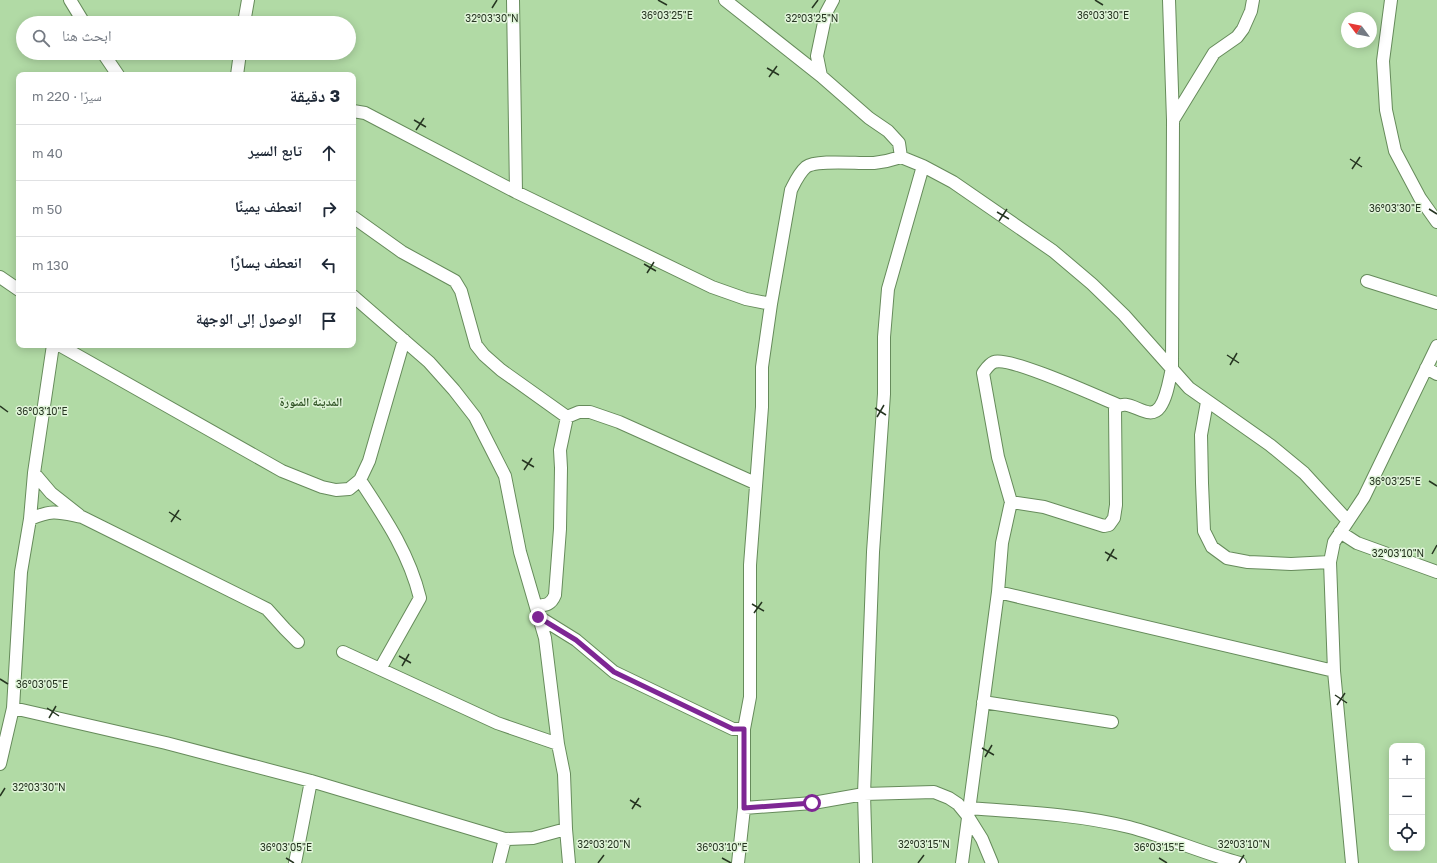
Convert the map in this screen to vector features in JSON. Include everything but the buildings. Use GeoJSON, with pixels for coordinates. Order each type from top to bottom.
{"type":"FeatureCollection","features":[{"type":"Feature","properties":{"kind":"street"},"geometry":{"type":"LineString","coordinates":[[70,0],[80,16]]}},
{"type":"Feature","properties":{"kind":"street"},"geometry":{"type":"LineString","coordinates":[[245,16],[248,0]]}},
{"type":"Feature","properties":{"kind":"street"},"geometry":{"type":"LineString","coordinates":[[513,0],[516,192]]}},
{"type":"Feature","properties":{"kind":"street"},"geometry":{"type":"LineString","coordinates":[[725,0],[821,76],[869,118],[888,131],[899,143],[901,157]]}},
{"type":"Feature","properties":{"kind":"street"},"geometry":{"type":"LineString","coordinates":[[821,76],[817,56],[826,13],[832,0]]}},
{"type":"Feature","properties":{"kind":"street"},"geometry":{"type":"LineString","coordinates":[[962,863],[998,592],[1002,543],[1011,502],[998,457],[983,373],[993,362],[999,361],[1020,366],[1118,405],[1124,404],[1144,412],[1153,412],[1158,409],[1163,401],[1172,368],[1173,120],[1169,0]]}},
{"type":"Feature","properties":{"kind":"street"},"geometry":{"type":"LineString","coordinates":[[1173,120],[1191,93],[1214,53],[1237,37],[1243,29],[1251,11],[1253,0]]}},
{"type":"Feature","properties":{"kind":"street"},"geometry":{"type":"LineString","coordinates":[[1391,0],[1383,61],[1386,110],[1395,151],[1420,198],[1437,222]]}},
{"type":"Feature","properties":{"kind":"street"},"geometry":{"type":"LineString","coordinates":[[107,60],[116,72]]}},
{"type":"Feature","properties":{"kind":"street"},"geometry":{"type":"LineString","coordinates":[[237,72],[239,60]]}},
{"type":"Feature","properties":{"kind":"street"},"geometry":{"type":"LineString","coordinates":[[356,112],[365,113],[516,192],[712,288],[746,299],[771,304]]}},
{"type":"Feature","properties":{"kind":"street"},"geometry":{"type":"LineString","coordinates":[[738,863],[744,808],[744,729],[750,698],[750,565],[755,483],[762,407],[762,367],[771,304],[791,190],[801,172],[807,166],[817,164],[873,163],[901,157],[923,166],[953,182],[1054,251],[1092,284],[1124,316],[1189,388],[1270,445],[1304,473],[1348,521]]}},
{"type":"Feature","properties":{"kind":"street"},"geometry":{"type":"LineString","coordinates":[[866,863],[864,794],[873,552],[884,394],[884,337],[888,289],[923,166]]}},
{"type":"Feature","properties":{"kind":"street"},"geometry":{"type":"LineString","coordinates":[[356,219],[402,252],[456,281],[461,291],[476,345],[484,355],[500,370],[567,417]]}},
{"type":"Feature","properties":{"kind":"street"},"geometry":{"type":"LineString","coordinates":[[0,277],[16,288]]}},
{"type":"Feature","properties":{"kind":"street"},"geometry":{"type":"LineString","coordinates":[[1367,281],[1437,303]]}},
{"type":"Feature","properties":{"kind":"street"},"geometry":{"type":"LineString","coordinates":[[356,299],[429,362],[454,390],[475,417],[505,476],[520,552],[545,638],[558,744],[564,774],[569,863]]}},
{"type":"Feature","properties":{"kind":"street"},"geometry":{"type":"LineString","coordinates":[[64,348],[282,471],[336,490],[349,489],[360,480],[369,461],[404,340]]}},
{"type":"Feature","properties":{"kind":"street"},"geometry":{"type":"LineString","coordinates":[[1352,863],[1334,671],[1330,562],[1334,542],[1364,497],[1437,346]]}},
{"type":"Feature","properties":{"kind":"street"},"geometry":{"type":"LineString","coordinates":[[0,764],[12,708],[21,572],[30,519],[34,473],[53,348]]}},
{"type":"Feature","properties":{"kind":"street"},"geometry":{"type":"LineString","coordinates":[[1426,368],[1437,374]]}},
{"type":"Feature","properties":{"kind":"street"},"geometry":{"type":"LineString","coordinates":[[1207,402],[1201,435],[1202,483],[1204,531],[1212,547],[1227,558],[1248,562],[1291,564],[1330,562]]}},
{"type":"Feature","properties":{"kind":"street"},"geometry":{"type":"LineString","coordinates":[[1011,502],[1044,507],[1104,526],[1109,526],[1114,518],[1116,505],[1114,418],[1115,409],[1118,405]]}},
{"type":"Feature","properties":{"kind":"street"},"geometry":{"type":"LineString","coordinates":[[567,417],[579,412],[590,412],[620,422],[755,483]]}},
{"type":"Feature","properties":{"kind":"street"},"geometry":{"type":"LineString","coordinates":[[537,611],[553,602],[556,595],[560,529],[560,450],[567,417]]}},
{"type":"Feature","properties":{"kind":"street"},"geometry":{"type":"LineString","coordinates":[[34,473],[51,493],[82,517],[267,609],[298,642]]}},
{"type":"Feature","properties":{"kind":"street"},"geometry":{"type":"LineString","coordinates":[[360,480],[390,524],[414,573],[420,598],[380,669]]}},
{"type":"Feature","properties":{"kind":"street"},"geometry":{"type":"LineString","coordinates":[[30,519],[47,512],[56,512],[82,517]]}},
{"type":"Feature","properties":{"kind":"street"},"geometry":{"type":"LineString","coordinates":[[1340,532],[1357,543],[1437,572]]}},
{"type":"Feature","properties":{"kind":"street"},"geometry":{"type":"LineString","coordinates":[[998,592],[1334,671]]}},
{"type":"Feature","properties":{"kind":"street"},"geometry":{"type":"LineString","coordinates":[[537,611],[576,640],[614,672],[733,729],[744,729]]}},
{"type":"Feature","properties":{"kind":"street"},"geometry":{"type":"LineString","coordinates":[[343,652],[497,723],[558,744]]}},
{"type":"Feature","properties":{"kind":"street"},"geometry":{"type":"LineString","coordinates":[[983,702],[1112,722]]}},
{"type":"Feature","properties":{"kind":"street"},"geometry":{"type":"LineString","coordinates":[[12,708],[166,743],[311,781],[504,839],[533,838],[566,829]]}},
{"type":"Feature","properties":{"kind":"street"},"geometry":{"type":"LineString","coordinates":[[295,863],[311,781]]}},
{"type":"Feature","properties":{"kind":"street"},"geometry":{"type":"LineString","coordinates":[[744,808],[812,803],[864,794],[934,792],[949,798],[968,812],[992,863]]}},
{"type":"Feature","properties":{"kind":"street"},"geometry":{"type":"LineString","coordinates":[[968,812],[1076,816],[1129,827],[1240,863]]}},
{"type":"Feature","properties":{"kind":"street"},"geometry":{"type":"LineString","coordinates":[[500,863],[504,839]]}},
{"type":"Feature","properties":{"kind":"district","name":"المدينة المنورة"},"geometry":{"type":"Point","coordinates":[311,401]}},
{"type":"Feature","properties":{"kind":"route"},"geometry":{"type":"LineString","coordinates":[[538,617],[559,628],[576,640],[614,672],[733,729],[744,729],[744,808],[812,803]]}}]}
